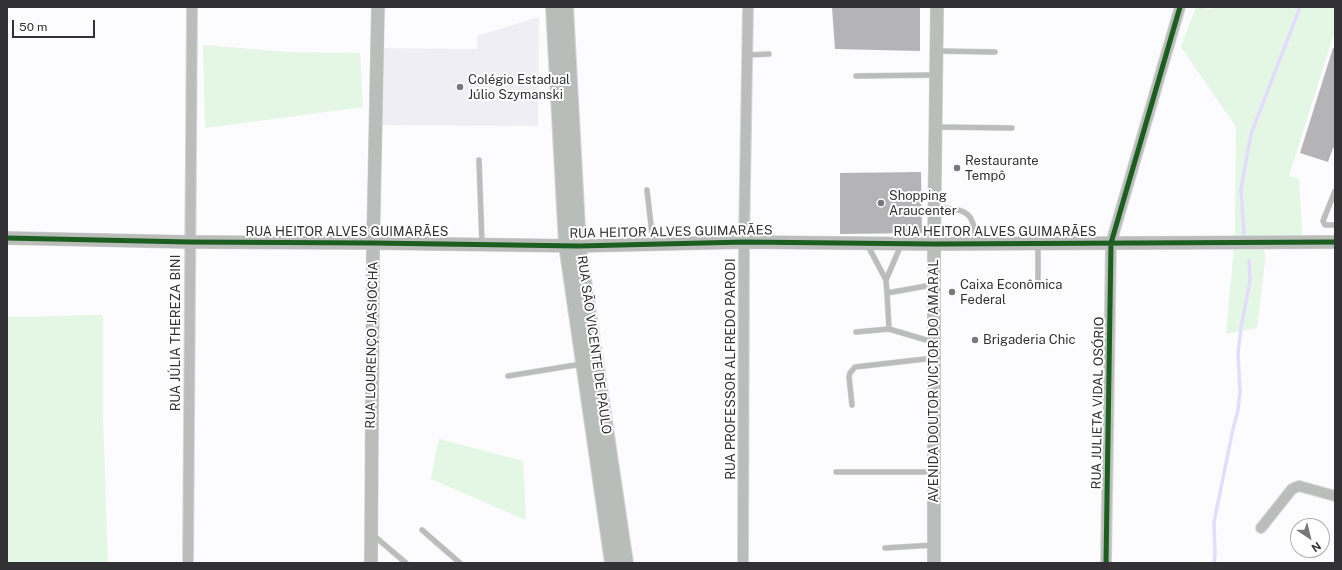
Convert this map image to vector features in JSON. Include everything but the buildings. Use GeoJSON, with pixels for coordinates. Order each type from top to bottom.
{"type":"FeatureCollection","features":[{"type":"Feature","properties":{"kind":"main road","name":"RUA SÃO VICENTE DE PAULO"},"geometry":{"type":"LineString","coordinates":[[553,7],[584,364],[612,563]]}},
{"type":"Feature","properties":{"kind":"main road","name":"RUA SÃO VICENTE DE PAULO"},"geometry":{"type":"LineString","coordinates":[[566,7],[573,245],[626,563]]}},
{"type":"Feature","properties":{"kind":"street","name":"RUA JÚLIA THEREZA BINI"},"geometry":{"type":"LineString","coordinates":[[188,563],[192,7]]}},
{"type":"Feature","properties":{"kind":"street","name":"RUA LOURENÇO JASIOCHA"},"geometry":{"type":"LineString","coordinates":[[371,563],[373,243],[378,7]]}},
{"type":"Feature","properties":{"kind":"street","name":"RUA PROFESSOR ALFREDO PARODI"},"geometry":{"type":"LineString","coordinates":[[743,563],[744,242],[748,7]]}},
{"type":"Feature","properties":{"kind":"street","name":"AVENIDA DOUTOR VICTOR DO AMARAL"},"geometry":{"type":"LineString","coordinates":[[934,563],[934,208],[937,7]]}},
{"type":"Feature","properties":{"kind":"street","name":"RUA JULIETA VIDAL OSÓRIO"},"geometry":{"type":"LineString","coordinates":[[1106,563],[1111,243],[1180,7]]}},
{"type":"Feature","properties":{"kind":"street","name":"RUA HEITOR ALVES GUIMARÃES"},"geometry":{"type":"LineString","coordinates":[[7,238],[190,242],[573,245],[744,242],[902,244],[1335,242]]}},
{"type":"Feature","properties":{"kind":"street"},"geometry":{"type":"LineString","coordinates":[[1262,528],[1292,489],[1299,486],[1335,496]]}},
{"type":"Feature","properties":{"kind":"lane"},"geometry":{"type":"LineString","coordinates":[[936,51],[995,52]]}},
{"type":"Feature","properties":{"kind":"lane"},"geometry":{"type":"LineString","coordinates":[[748,55],[769,54]]}},
{"type":"Feature","properties":{"kind":"lane"},"geometry":{"type":"LineString","coordinates":[[856,76],[936,75]]}},
{"type":"Feature","properties":{"kind":"lane"},"geometry":{"type":"LineString","coordinates":[[935,127],[1012,128]]}},
{"type":"Feature","properties":{"kind":"lane"},"geometry":{"type":"LineString","coordinates":[[479,160],[482,244]]}},
{"type":"Feature","properties":{"kind":"lane"},"geometry":{"type":"LineString","coordinates":[[647,190],[653,244]]}},
{"type":"Feature","properties":{"kind":"lane"},"geometry":{"type":"LineString","coordinates":[[1335,191],[1323,221],[1325,225],[1335,225]]}},
{"type":"Feature","properties":{"kind":"lane"},"geometry":{"type":"LineString","coordinates":[[934,208],[957,210],[967,213],[973,221],[976,244]]}},
{"type":"Feature","properties":{"kind":"lane"},"geometry":{"type":"LineString","coordinates":[[867,243],[886,280],[889,329]]}},
{"type":"Feature","properties":{"kind":"lane"},"geometry":{"type":"LineString","coordinates":[[1038,243],[1038,285]]}},
{"type":"Feature","properties":{"kind":"lane"},"geometry":{"type":"LineString","coordinates":[[886,280],[902,244]]}},
{"type":"Feature","properties":{"kind":"lane"},"geometry":{"type":"LineString","coordinates":[[887,293],[934,285]]}},
{"type":"Feature","properties":{"kind":"lane"},"geometry":{"type":"LineString","coordinates":[[856,332],[889,329],[934,342]]}},
{"type":"Feature","properties":{"kind":"lane"},"geometry":{"type":"LineString","coordinates":[[852,405],[849,377],[850,373],[855,367],[934,358]]}},
{"type":"Feature","properties":{"kind":"lane"},"geometry":{"type":"LineString","coordinates":[[508,376],[584,364]]}},
{"type":"Feature","properties":{"kind":"lane"},"geometry":{"type":"LineString","coordinates":[[836,472],[934,472]]}},
{"type":"Feature","properties":{"kind":"lane"},"geometry":{"type":"LineString","coordinates":[[422,530],[460,563]]}},
{"type":"Feature","properties":{"kind":"lane"},"geometry":{"type":"LineString","coordinates":[[371,533],[406,563]]}},
{"type":"Feature","properties":{"kind":"lane"},"geometry":{"type":"LineString","coordinates":[[885,548],[934,545]]}},
{"type":"Feature","properties":{"kind":"shaded area","name":"Colégio Estadual Júlio Szymanski"},"geometry":{"type":"Polygon","coordinates":[[[539,17],[538,126],[382,125],[383,48],[477,49],[477,36],[539,17]]]}},
{"type":"Feature","properties":{"kind":"green space"},"geometry":{"type":"Polygon","coordinates":[[[1196,7],[1211,9],[1220,7],[1335,7],[1335,30],[1289,176],[1299,179],[1302,235],[1264,235],[1265,262],[1257,328],[1226,334],[1235,235],[1236,127],[1181,47],[1196,7]]]}},
{"type":"Feature","properties":{"kind":"green space"},"geometry":{"type":"Polygon","coordinates":[[[203,45],[287,52],[360,53],[363,107],[205,128],[203,45]]]}},
{"type":"Feature","properties":{"kind":"green space"},"geometry":{"type":"Polygon","coordinates":[[[103,315],[103,419],[108,563],[7,563],[7,317],[103,315]]]}},
{"type":"Feature","properties":{"kind":"green space"},"geometry":{"type":"Polygon","coordinates":[[[439,439],[523,461],[526,520],[431,479],[439,439]]]}},
{"type":"Feature","properties":{"kind":"waterway"},"geometry":{"type":"LineString","coordinates":[[1244,234],[1241,189],[1251,134],[1300,7]]}},
{"type":"Feature","properties":{"kind":"waterway"},"geometry":{"type":"LineString","coordinates":[[1214,563],[1214,522],[1238,410],[1240,391],[1238,353],[1250,280],[1249,261]]}},
{"type":"Feature","properties":{"kind":"cycle path"},"geometry":{"type":"LineString","coordinates":[[1106,563],[1111,243],[1180,7]]}},
{"type":"Feature","properties":{"kind":"cycle path"},"geometry":{"type":"LineString","coordinates":[[7,238],[189,242],[579,246],[744,242],[934,244],[1335,242]]}},
{"type":"Feature","properties":{"kind":"place","name":"Colégio Estadual Júlio Szymanski"},"geometry":{"type":"Point","coordinates":[460,87]}},
{"type":"Feature","properties":{"kind":"place","name":"Restaurante Tempô"},"geometry":{"type":"Point","coordinates":[957,168]}},
{"type":"Feature","properties":{"kind":"place","name":"Shopping Araucenter"},"geometry":{"type":"Point","coordinates":[881,203]}},
{"type":"Feature","properties":{"kind":"place","name":"Caixa Econômica Federal"},"geometry":{"type":"Point","coordinates":[952,292]}},
{"type":"Feature","properties":{"kind":"place","name":"Brigaderia Chic"},"geometry":{"type":"Point","coordinates":[975,340]}}]}
